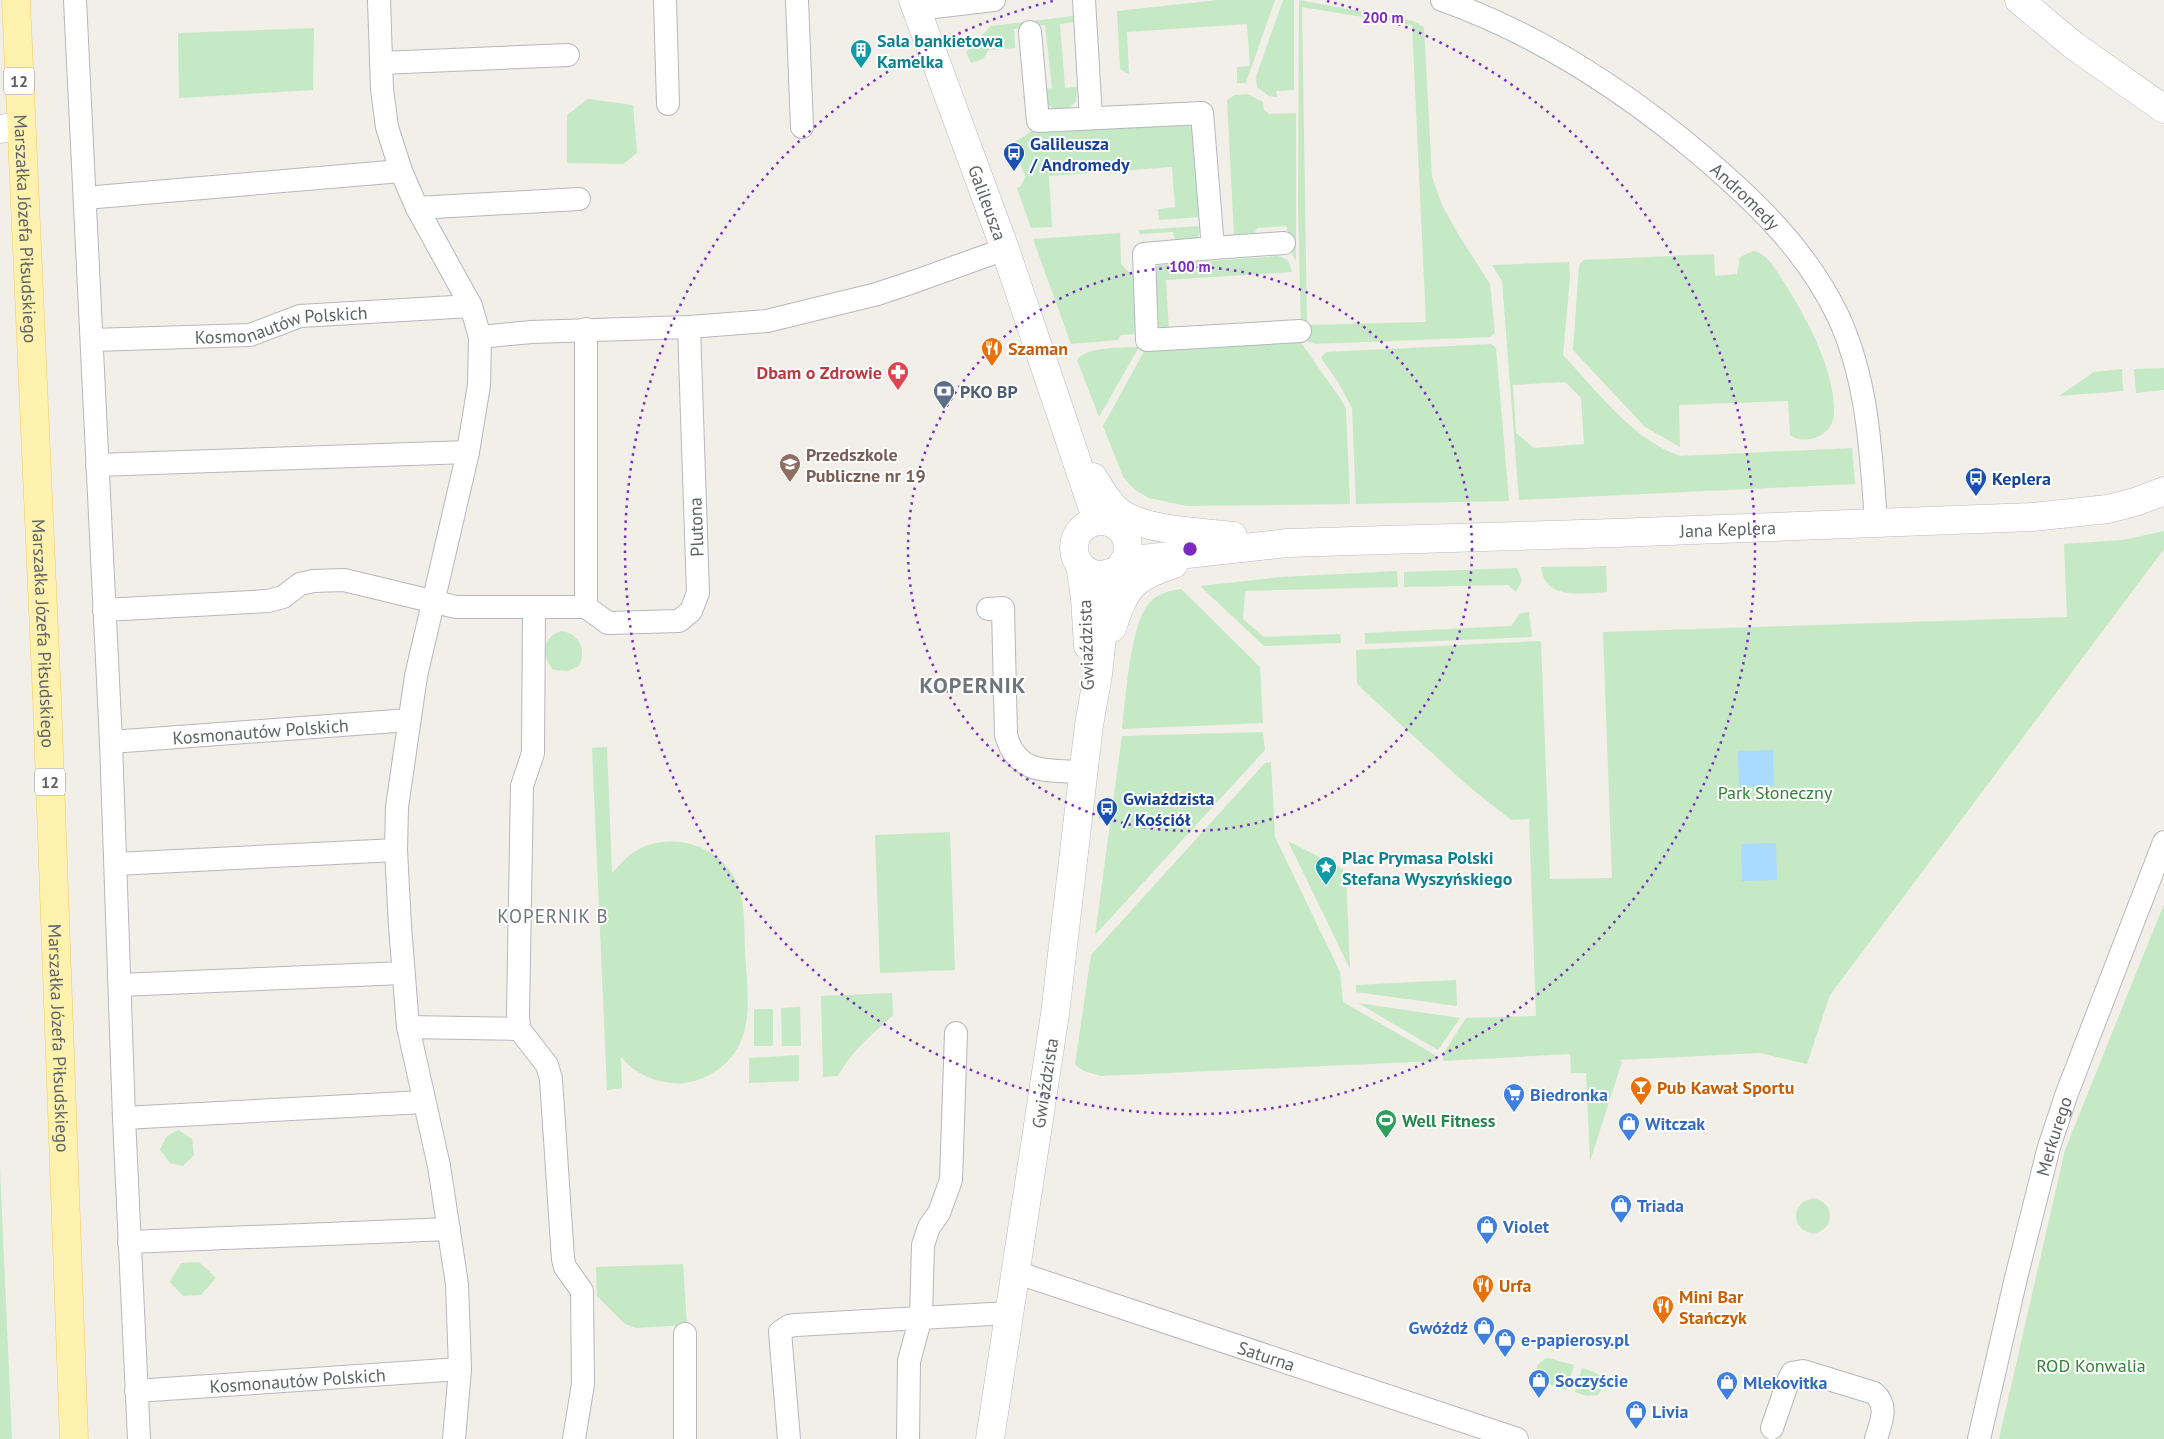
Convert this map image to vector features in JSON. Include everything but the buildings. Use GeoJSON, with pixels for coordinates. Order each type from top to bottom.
{"type":"FeatureCollection","features":[{"type":"Feature","properties":{"kind":"main road","name":"Marszałka Józefa Piłsudskiego"},"geometry":{"type":"LineString","coordinates":[[9,0],[17,36]]}},
{"type":"Feature","properties":{"kind":"main road","name":"Marszałka Józefa Piłsudskiego"},"geometry":{"type":"LineString","coordinates":[[16,0],[17,36],[10,128],[47,699],[74,1439]]}},
{"type":"Feature","properties":{"kind":"street"},"geometry":{"type":"LineString","coordinates":[[76,0],[111,742],[124,1118],[139,1439]]}},
{"type":"Feature","properties":{"kind":"street"},"geometry":{"type":"LineString","coordinates":[[379,0],[382,90],[387,127],[401,171],[418,208],[471,306],[480,337],[479,385],[468,452],[416,676],[396,807],[396,850],[408,1027],[439,1166],[457,1284],[460,1369],[454,1439]]}},
{"type":"Feature","properties":{"kind":"street"},"geometry":{"type":"LineString","coordinates":[[665,0],[668,104]]}},
{"type":"Feature","properties":{"kind":"street"},"geometry":{"type":"LineString","coordinates":[[797,0],[802,127]]}},
{"type":"Feature","properties":{"kind":"street"},"geometry":{"type":"LineString","coordinates":[[915,4],[994,0]]}},
{"type":"Feature","properties":{"kind":"street"},"geometry":{"type":"LineString","coordinates":[[1084,0],[1091,118]]}},
{"type":"Feature","properties":{"kind":"street","name":"Andromedy"},"geometry":{"type":"LineString","coordinates":[[1442,0],[1535,42],[1627,96],[1713,165],[1785,235],[1813,270],[1838,316],[1848,340],[1870,433],[1876,522]]}},
{"type":"Feature","properties":{"kind":"street"},"geometry":{"type":"LineString","coordinates":[[2019,0],[2073,45],[2162,109]]}},
{"type":"Feature","properties":{"kind":"street","name":"Galileusza"},"geometry":{"type":"LineString","coordinates":[[915,4],[1005,248],[1072,442],[1092,506],[1089,526]]}},
{"type":"Feature","properties":{"kind":"street"},"geometry":{"type":"LineString","coordinates":[[1030,32],[1038,121],[1202,113],[1213,248]]}},
{"type":"Feature","properties":{"kind":"street"},"geometry":{"type":"LineString","coordinates":[[381,63],[568,55]]}},
{"type":"Feature","properties":{"kind":"street"},"geometry":{"type":"LineString","coordinates":[[85,198],[401,171]]}},
{"type":"Feature","properties":{"kind":"street"},"geometry":{"type":"LineString","coordinates":[[418,208],[579,199]]}},
{"type":"Feature","properties":{"kind":"street"},"geometry":{"type":"LineString","coordinates":[[1284,243],[1144,254],[1147,340],[1300,331]]}},
{"type":"Feature","properties":{"kind":"street"},"geometry":{"type":"LineString","coordinates":[[480,337],[586,329],[689,327],[767,321],[916,282],[1005,248]]}},
{"type":"Feature","properties":{"kind":"street","name":"Kosmonautów Polskich"},"geometry":{"type":"LineString","coordinates":[[92,340],[250,335],[306,315],[471,306]]}},
{"type":"Feature","properties":{"kind":"street","name":"Plutona"},"geometry":{"type":"LineString","coordinates":[[586,607],[608,623],[678,621],[691,611],[698,593],[689,327]]}},
{"type":"Feature","properties":{"kind":"street"},"geometry":{"type":"LineString","coordinates":[[104,610],[268,601],[282,597],[300,584],[332,580],[344,580],[434,603],[472,608],[586,607],[586,329]]}},
{"type":"Feature","properties":{"kind":"street","name":"Galileusza"},"geometry":{"type":"LineString","coordinates":[[1058,406],[1073,490],[1089,526]]}},
{"type":"Feature","properties":{"kind":"street","name":"Jana Keplera"},"geometry":{"type":"LineString","coordinates":[[1072,442],[1105,497],[1121,513],[1138,522],[1242,541]]}},
{"type":"Feature","properties":{"kind":"street"},"geometry":{"type":"LineString","coordinates":[[97,465],[468,452]]}},
{"type":"Feature","properties":{"kind":"street","name":"Jana Keplera"},"geometry":{"type":"LineString","coordinates":[[1120,557],[1242,541],[1288,542],[1615,533],[2032,517],[2079,513],[2135,502],[2164,491]]}},
{"type":"Feature","properties":{"kind":"street"},"geometry":{"type":"LineString","coordinates":[[1115,525],[1120,557],[1098,575],[1088,572],[1080,565],[1074,554],[1074,543],[1089,526],[1115,525]]}},
{"type":"Feature","properties":{"kind":"street","name":"Jana Keplera"},"geometry":{"type":"LineString","coordinates":[[1098,674],[1113,626],[1126,594],[1143,575],[1242,541]]}},
{"type":"Feature","properties":{"kind":"street","name":"Gwiaździsta"},"geometry":{"type":"LineString","coordinates":[[990,1439],[1054,1019],[1089,725],[1120,557]]}},
{"type":"Feature","properties":{"kind":"street","name":"Gwiaździsta"},"geometry":{"type":"LineString","coordinates":[[1080,565],[1086,606],[1089,725]]}},
{"type":"Feature","properties":{"kind":"street"},"geometry":{"type":"LineString","coordinates":[[534,608],[533,753],[522,786],[519,1029],[547,1065],[551,1079],[563,1259],[565,1268],[582,1291],[583,1384],[574,1439]]}},
{"type":"Feature","properties":{"kind":"street"},"geometry":{"type":"LineString","coordinates":[[988,609],[1003,608],[1006,735],[1010,749],[1019,761],[1028,767],[1084,772]]}},
{"type":"Feature","properties":{"kind":"street","name":"Kosmonautów Polskich"},"geometry":{"type":"LineString","coordinates":[[111,742],[409,720]]}},
{"type":"Feature","properties":{"kind":"street","name":"Merkurego"},"geometry":{"type":"LineString","coordinates":[[1979,1439],[2016,1278],[2049,1147],[2067,1094],[2164,842]]}},
{"type":"Feature","properties":{"kind":"street"},"geometry":{"type":"LineString","coordinates":[[116,864],[396,850]]}},
{"type":"Feature","properties":{"kind":"street"},"geometry":{"type":"LineString","coordinates":[[120,985],[403,973]]}},
{"type":"Feature","properties":{"kind":"street"},"geometry":{"type":"LineString","coordinates":[[408,1027],[519,1029]]}},
{"type":"Feature","properties":{"kind":"street"},"geometry":{"type":"LineString","coordinates":[[908,1439],[909,1361],[921,1317],[923,1245],[929,1227],[939,1213],[950,1180],[956,1033]]}},
{"type":"Feature","properties":{"kind":"street"},"geometry":{"type":"LineString","coordinates":[[124,1118],[424,1102]]}},
{"type":"Feature","properties":{"kind":"street"},"geometry":{"type":"LineString","coordinates":[[129,1242],[449,1229]]}},
{"type":"Feature","properties":{"kind":"street","name":"Saturna"},"geometry":{"type":"LineString","coordinates":[[1016,1272],[1517,1439]]}},
{"type":"Feature","properties":{"kind":"street"},"geometry":{"type":"LineString","coordinates":[[789,1439],[780,1332],[783,1328],[796,1324],[1009,1313]]}},
{"type":"Feature","properties":{"kind":"street"},"geometry":{"type":"LineString","coordinates":[[684,1439],[685,1334]]}},
{"type":"Feature","properties":{"kind":"street","name":"Kosmonautów Polskich"},"geometry":{"type":"LineString","coordinates":[[136,1391],[460,1369]]}},
{"type":"Feature","properties":{"kind":"street"},"geometry":{"type":"LineString","coordinates":[[1772,1428],[1792,1373],[1803,1371],[1874,1393],[1880,1398],[1884,1414],[1876,1439]]}},
{"type":"Feature","properties":{"kind":"green space"},"geometry":{"type":"Polygon","coordinates":[[[1218,0],[1275,0],[1246,83],[1237,83],[1237,67],[1250,66],[1247,24],[1127,32],[1129,74],[1120,69],[1117,11],[1218,0]]]}},
{"type":"Feature","properties":{"kind":"green space"},"geometry":{"type":"Polygon","coordinates":[[[1283,0],[1294,0],[1294,90],[1276,91],[1277,97],[1269,96],[1257,87],[1256,77],[1283,0]]]}},
{"type":"Feature","properties":{"kind":"green space"},"geometry":{"type":"Polygon","coordinates":[[[1299,0],[1413,21],[1424,27],[1432,177],[1442,205],[1490,284],[1495,333],[1490,337],[1315,344],[1309,342],[1301,330],[1298,208],[1299,0]],[[1302,7],[1307,325],[1426,322],[1412,25],[1302,7]]]}},
{"type":"Feature","properties":{"kind":"green space"},"geometry":{"type":"Polygon","coordinates":[[[1073,16],[1074,22],[1060,24],[1065,88],[1077,87],[1076,102],[1066,110],[1055,110],[1047,104],[1045,89],[1052,88],[1045,25],[1014,29],[1015,48],[989,50],[983,59],[971,63],[966,52],[991,26],[1073,16]]]}},
{"type":"Feature","properties":{"kind":"green space"},"geometry":{"type":"Polygon","coordinates":[[[314,28],[313,90],[179,98],[178,33],[314,28]]]}},
{"type":"Feature","properties":{"kind":"green space"},"geometry":{"type":"Polygon","coordinates":[[[1247,94],[1263,102],[1264,110],[1269,114],[1296,113],[1296,261],[1291,249],[1286,226],[1257,228],[1254,234],[1234,236],[1227,100],[1235,95],[1247,94]]]}},
{"type":"Feature","properties":{"kind":"green space"},"geometry":{"type":"Polygon","coordinates":[[[588,99],[633,105],[637,153],[623,164],[567,163],[567,115],[588,99]]]}},
{"type":"Feature","properties":{"kind":"green space"},"geometry":{"type":"Polygon","coordinates":[[[1190,124],[1194,128],[1201,217],[1159,220],[1158,209],[1175,207],[1172,167],[1049,176],[1052,227],[1031,228],[1017,188],[1021,186],[1025,176],[1020,163],[1011,157],[1007,158],[1004,149],[1032,131],[1190,124]]]}},
{"type":"Feature","properties":{"kind":"green space"},"geometry":{"type":"Polygon","coordinates":[[[1201,226],[1198,237],[1194,242],[1175,241],[1173,232],[1140,234],[1139,230],[1201,226]]]}},
{"type":"Feature","properties":{"kind":"green space"},"geometry":{"type":"Polygon","coordinates":[[[1120,233],[1121,264],[1138,281],[1136,334],[1121,335],[1118,340],[1071,344],[1033,239],[1120,233]]]}},
{"type":"Feature","properties":{"kind":"green space"},"geometry":{"type":"Polygon","coordinates":[[[1753,251],[1766,258],[1773,266],[1809,325],[1830,379],[1834,417],[1830,426],[1820,436],[1811,439],[1800,439],[1790,435],[1788,401],[1679,405],[1680,447],[1645,427],[1573,350],[1579,265],[1584,260],[1714,254],[1715,276],[1737,274],[1740,257],[1753,251]]]}},
{"type":"Feature","properties":{"kind":"green space"},"geometry":{"type":"Polygon","coordinates":[[[1278,256],[1288,260],[1292,272],[1166,280],[1169,331],[1157,328],[1154,269],[1159,265],[1278,256]]]}},
{"type":"Feature","properties":{"kind":"green space"},"geometry":{"type":"Polygon","coordinates":[[[1569,262],[1570,278],[1563,355],[1631,427],[1663,449],[1680,456],[1852,448],[1855,484],[1519,500],[1502,281],[1492,265],[1569,262]],[[1565,382],[1513,385],[1516,433],[1534,448],[1584,444],[1581,398],[1565,382]]]}},
{"type":"Feature","properties":{"kind":"green space"},"geometry":{"type":"Polygon","coordinates":[[[1297,337],[1346,409],[1350,504],[1187,506],[1149,498],[1135,490],[1123,477],[1103,426],[1147,346],[1297,337]]]}},
{"type":"Feature","properties":{"kind":"green space"},"geometry":{"type":"Polygon","coordinates":[[[1491,344],[1496,348],[1509,501],[1356,504],[1352,408],[1338,382],[1321,358],[1326,352],[1491,344]]]}},
{"type":"Feature","properties":{"kind":"green space"},"geometry":{"type":"Polygon","coordinates":[[[1139,347],[1099,417],[1077,360],[1082,355],[1096,350],[1139,347]]]}},
{"type":"Feature","properties":{"kind":"green space"},"geometry":{"type":"Polygon","coordinates":[[[2164,368],[2164,390],[2136,393],[2134,369],[2164,368]]]}},
{"type":"Feature","properties":{"kind":"green space"},"geometry":{"type":"Polygon","coordinates":[[[2122,369],[2123,391],[2059,396],[2094,372],[2122,369]]]}},
{"type":"Feature","properties":{"kind":"green space","name":"Park Słoneczny"},"geometry":{"type":"Polygon","coordinates":[[[2164,531],[2164,549],[1830,995],[1807,1064],[1760,1053],[1620,1060],[1622,1062],[1590,1161],[1586,1073],[1571,1073],[1570,1054],[1443,1061],[1443,1054],[1466,1018],[1536,1016],[1529,819],[1511,820],[1466,784],[1362,689],[1357,683],[1356,650],[1541,641],[1550,879],[1612,878],[1603,632],[2067,617],[2064,544],[2123,540],[2164,531]]]}},
{"type":"Feature","properties":{"kind":"green space"},"geometry":{"type":"Polygon","coordinates":[[[1606,566],[1607,592],[1576,593],[1566,593],[1549,585],[1544,578],[1541,567],[1606,566]]]}},
{"type":"Feature","properties":{"kind":"green space"},"geometry":{"type":"Polygon","coordinates":[[[1517,568],[1522,580],[1516,592],[1508,585],[1404,587],[1404,572],[1517,568]]]}},
{"type":"Feature","properties":{"kind":"green space"},"geometry":{"type":"Polygon","coordinates":[[[1397,571],[1398,587],[1245,591],[1243,619],[1264,637],[1340,634],[1341,643],[1264,646],[1200,586],[1281,577],[1397,571]]]}},
{"type":"Feature","properties":{"kind":"green space"},"geometry":{"type":"Polygon","coordinates":[[[1181,589],[1260,667],[1263,723],[1122,729],[1133,644],[1143,612],[1150,602],[1160,594],[1181,589]]]}},
{"type":"Feature","properties":{"kind":"green space"},"geometry":{"type":"Polygon","coordinates":[[[1529,612],[1532,637],[1365,644],[1365,633],[1511,626],[1521,613],[1529,612]]]}},
{"type":"Feature","properties":{"kind":"green space"},"geometry":{"type":"Polygon","coordinates":[[[561,631],[573,635],[582,648],[579,666],[568,671],[553,670],[545,653],[545,648],[550,638],[561,631]]]}},
{"type":"Feature","properties":{"kind":"green space"},"geometry":{"type":"Polygon","coordinates":[[[1263,732],[1265,750],[1095,935],[1122,736],[1263,732]]]}},
{"type":"Feature","properties":{"kind":"green space"},"geometry":{"type":"Polygon","coordinates":[[[607,747],[612,873],[631,854],[647,846],[661,842],[689,844],[703,849],[726,865],[734,877],[741,894],[744,913],[748,999],[745,1029],[740,1044],[732,1057],[716,1071],[695,1081],[676,1083],[658,1081],[634,1069],[621,1057],[622,1088],[607,1090],[592,748],[607,747]]]}},
{"type":"Feature","properties":{"kind":"green space"},"geometry":{"type":"Polygon","coordinates":[[[1271,762],[1275,837],[1340,972],[1343,1002],[1435,1055],[1436,1061],[1101,1076],[1084,1071],[1075,1065],[1091,955],[1265,763],[1271,762]]]}},
{"type":"Feature","properties":{"kind":"green space"},"geometry":{"type":"Polygon","coordinates":[[[950,832],[955,970],[880,973],[875,835],[950,832]]]}},
{"type":"Feature","properties":{"kind":"green space"},"geometry":{"type":"Polygon","coordinates":[[[1288,841],[1343,869],[1343,874],[1346,874],[1350,969],[1288,841]]]}},
{"type":"Feature","properties":{"kind":"green space","name":"ROD Konwalia"},"geometry":{"type":"Polygon","coordinates":[[[2164,904],[2164,1439],[1999,1439],[2065,1150],[2164,904]]]}},
{"type":"Feature","properties":{"kind":"green space"},"geometry":{"type":"Polygon","coordinates":[[[1456,980],[1457,1006],[1356,992],[1356,985],[1456,980]]]}},
{"type":"Feature","properties":{"kind":"green space"},"geometry":{"type":"Polygon","coordinates":[[[892,993],[893,1015],[855,1051],[838,1076],[823,1077],[821,996],[892,993]]]}},
{"type":"Feature","properties":{"kind":"green space"},"geometry":{"type":"Polygon","coordinates":[[[1358,1003],[1460,1018],[1438,1050],[1358,1003]]]}},
{"type":"Feature","properties":{"kind":"green space"},"geometry":{"type":"Polygon","coordinates":[[[800,1007],[801,1046],[782,1046],[781,1008],[800,1007]]]}},
{"type":"Feature","properties":{"kind":"green space"},"geometry":{"type":"Polygon","coordinates":[[[754,1009],[773,1009],[773,1046],[754,1046],[754,1009]]]}},
{"type":"Feature","properties":{"kind":"green space"},"geometry":{"type":"Polygon","coordinates":[[[799,1055],[799,1081],[749,1083],[749,1058],[799,1055]]]}},
{"type":"Feature","properties":{"kind":"green space"},"geometry":{"type":"Polygon","coordinates":[[[178,1130],[192,1139],[194,1155],[183,1166],[170,1163],[160,1150],[166,1137],[178,1130]]]}},
{"type":"Feature","properties":{"kind":"green space"},"geometry":{"type":"Polygon","coordinates":[[[0,1169],[12,1439],[0,1439],[0,1169]]]}},
{"type":"Feature","properties":{"kind":"green space"},"geometry":{"type":"Polygon","coordinates":[[[1813,1199],[1825,1204],[1830,1216],[1825,1228],[1813,1233],[1801,1228],[1796,1216],[1801,1204],[1813,1199]]]}},
{"type":"Feature","properties":{"kind":"green space"},"geometry":{"type":"Polygon","coordinates":[[[199,1262],[216,1278],[201,1295],[183,1296],[170,1282],[181,1263],[199,1262]]]}},
{"type":"Feature","properties":{"kind":"green space"},"geometry":{"type":"Polygon","coordinates":[[[683,1264],[687,1325],[636,1328],[625,1324],[597,1296],[596,1267],[683,1264]]]}},
{"type":"Feature","properties":{"kind":"green space"},"geometry":{"type":"Polygon","coordinates":[[[1548,1358],[1574,1365],[1567,1390],[1546,1383],[1538,1376],[1537,1366],[1544,1359],[1548,1358]]]}},
{"type":"Feature","properties":{"kind":"green space"},"geometry":{"type":"Polygon","coordinates":[[[1582,1368],[1602,1377],[1604,1386],[1598,1395],[1587,1396],[1575,1392],[1582,1368]]]}},
{"type":"Feature","properties":{"kind":"water"},"geometry":{"type":"Polygon","coordinates":[[[1773,750],[1774,786],[1739,787],[1738,751],[1773,750]]]}},
{"type":"Feature","properties":{"kind":"water"},"geometry":{"type":"Polygon","coordinates":[[[1776,843],[1777,880],[1742,881],[1741,844],[1776,843]]]}},
{"type":"Feature","properties":{"kind":"place","name":"Sala bankietowa Kamelka"},"geometry":{"type":"Point","coordinates":[861,69]}},
{"type":"Feature","properties":{"kind":"place","name":"Galileusza / Andromedy"},"geometry":{"type":"Point","coordinates":[1014,172]}},
{"type":"Feature","properties":{"kind":"place","name":"Szaman"},"geometry":{"type":"Point","coordinates":[992,367]}},
{"type":"Feature","properties":{"kind":"place","name":"Dbam o Zdrowie"},"geometry":{"type":"Point","coordinates":[898,391]}},
{"type":"Feature","properties":{"kind":"place","name":"PKO BP"},"geometry":{"type":"Point","coordinates":[944,410]}},
{"type":"Feature","properties":{"kind":"place","name":"Przedszkole Publiczne nr 19"},"geometry":{"type":"Point","coordinates":[790,483]}},
{"type":"Feature","properties":{"kind":"place","name":"Keplera"},"geometry":{"type":"Point","coordinates":[1976,497]}},
{"type":"Feature","properties":{"kind":"place","name":"Gwiaździsta / Kościół"},"geometry":{"type":"Point","coordinates":[1107,827]}},
{"type":"Feature","properties":{"kind":"place","name":"Plac Prymasa Polski Stefana Wyszyńskiego"},"geometry":{"type":"Point","coordinates":[1326,886]}},
{"type":"Feature","properties":{"kind":"place","name":"Pub Kawał Sportu"},"geometry":{"type":"Point","coordinates":[1641,1106]}},
{"type":"Feature","properties":{"kind":"place","name":"Biedronka"},"geometry":{"type":"Point","coordinates":[1514,1113]}},
{"type":"Feature","properties":{"kind":"place","name":"Well Fitness"},"geometry":{"type":"Point","coordinates":[1386,1139]}},
{"type":"Feature","properties":{"kind":"place","name":"Witczak"},"geometry":{"type":"Point","coordinates":[1629,1142]}},
{"type":"Feature","properties":{"kind":"place","name":"Triada"},"geometry":{"type":"Point","coordinates":[1621,1224]}},
{"type":"Feature","properties":{"kind":"place","name":"Violet"},"geometry":{"type":"Point","coordinates":[1487,1245]}},
{"type":"Feature","properties":{"kind":"place","name":"Urfa"},"geometry":{"type":"Point","coordinates":[1483,1304]}},
{"type":"Feature","properties":{"kind":"place","name":"Mini Bar Stańczyk"},"geometry":{"type":"Point","coordinates":[1663,1325]}},
{"type":"Feature","properties":{"kind":"place","name":"Gwóźdź"},"geometry":{"type":"Point","coordinates":[1484,1346]}},
{"type":"Feature","properties":{"kind":"place","name":"e-papierosy.pl"},"geometry":{"type":"Point","coordinates":[1505,1358]}},
{"type":"Feature","properties":{"kind":"place","name":"Soczyście"},"geometry":{"type":"Point","coordinates":[1539,1399]}},
{"type":"Feature","properties":{"kind":"place","name":"Mlekovitka"},"geometry":{"type":"Point","coordinates":[1727,1401]}},
{"type":"Feature","properties":{"kind":"place","name":"Livia"},"geometry":{"type":"Point","coordinates":[1636,1430]}},
{"type":"Feature","properties":{"kind":"district","name":"KOPERNIK"},"geometry":{"type":"Point","coordinates":[973,685]}},
{"type":"Feature","properties":{"kind":"district","name":"KOPERNIK B"},"geometry":{"type":"Point","coordinates":[553,916]}}]}
